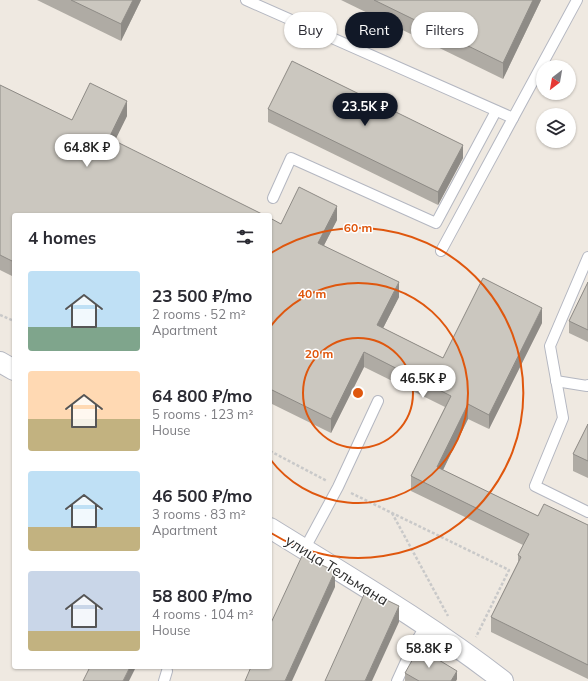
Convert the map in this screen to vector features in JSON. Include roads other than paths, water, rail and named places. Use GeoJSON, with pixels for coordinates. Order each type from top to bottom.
{"type":"FeatureCollection","features":[{"type":"Feature","properties":{"kind":"street"},"geometry":{"type":"LineString","coordinates":[[0,362],[12,369]]}},
{"type":"Feature","properties":{"kind":"street","name":"улица Тельмана"},"geometry":{"type":"LineString","coordinates":[[272,529],[426,625],[468,654],[503,681]]}},
{"type":"Feature","properties":{"kind":"lane"},"geometry":{"type":"LineString","coordinates":[[246,0],[513,118]]}},
{"type":"Feature","properties":{"kind":"lane"},"geometry":{"type":"LineString","coordinates":[[441,252],[576,0]]}},
{"type":"Feature","properties":{"kind":"lane"},"geometry":{"type":"LineString","coordinates":[[273,198],[292,158],[436,223],[496,111]]}},
{"type":"Feature","properties":{"kind":"lane"},"geometry":{"type":"LineString","coordinates":[[588,258],[550,346],[563,418],[535,486],[588,512]]}},
{"type":"Feature","properties":{"kind":"lane"},"geometry":{"type":"LineString","coordinates":[[556,381],[588,385]]}},
{"type":"Feature","properties":{"kind":"lane"},"geometry":{"type":"LineString","coordinates":[[304,550],[338,487],[378,401]]}},
{"type":"Feature","properties":{"kind":"lane"},"geometry":{"type":"LineString","coordinates":[[397,681],[412,648],[426,625]]}}]}
